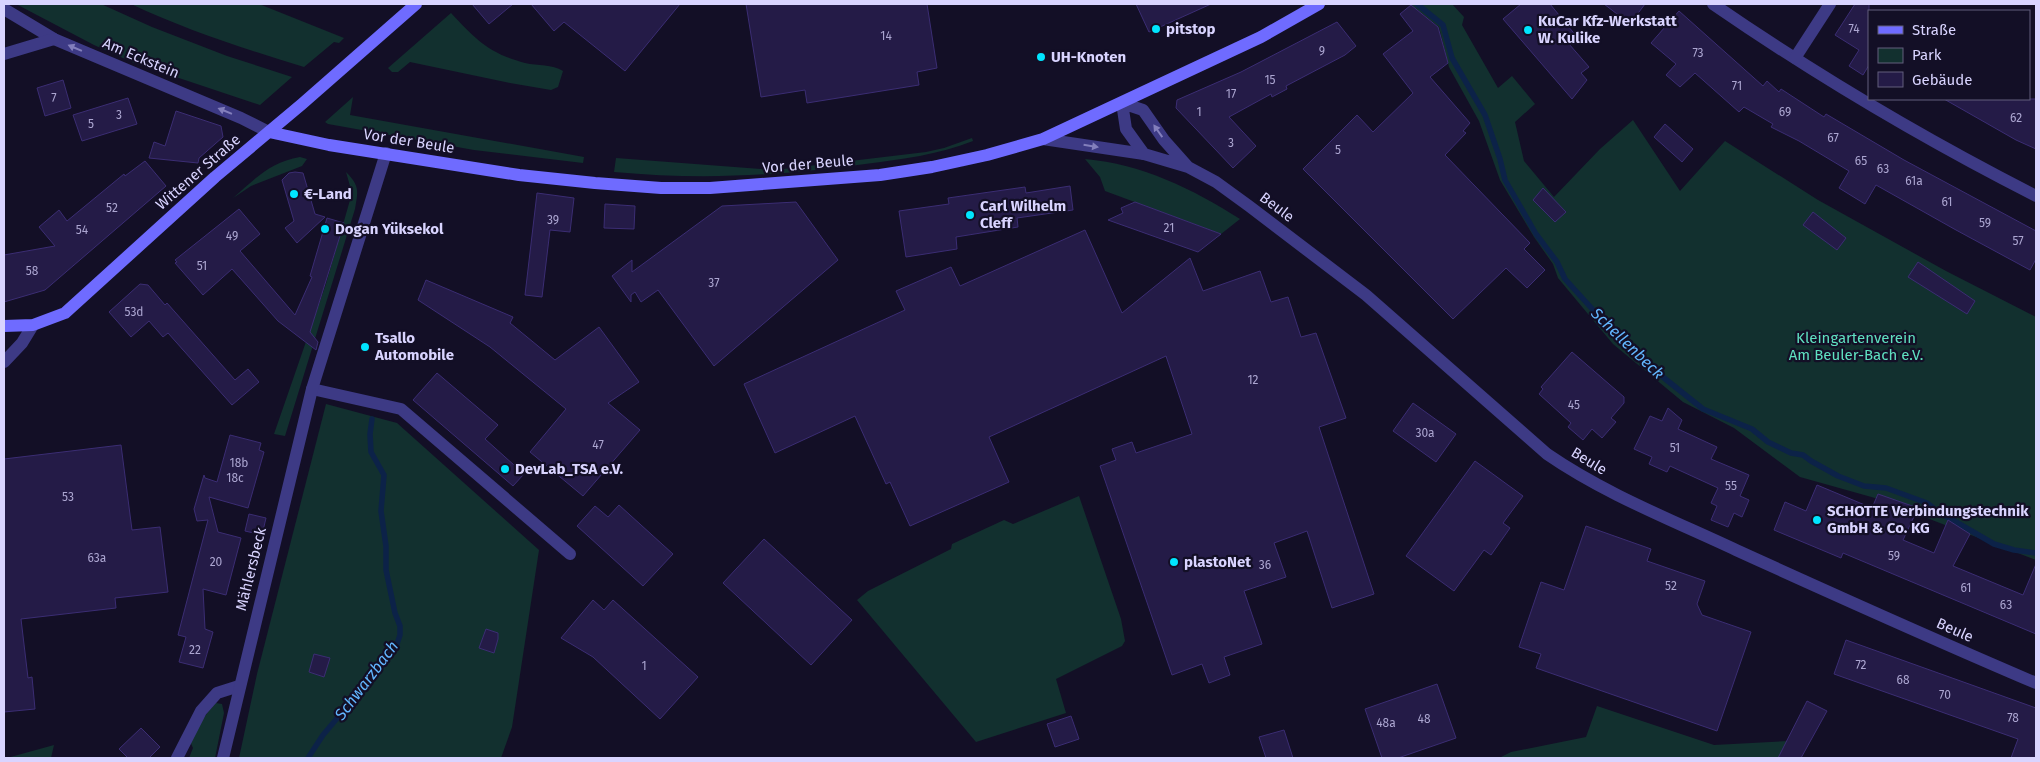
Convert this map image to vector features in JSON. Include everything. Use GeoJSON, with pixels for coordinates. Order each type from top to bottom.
{"type":"FeatureCollection","features":[{"type":"Feature","properties":{"kind":"main road","name":"Wittener Straße"},"geometry":{"type":"LineString","coordinates":[[4,326],[33,325],[48,321],[65,313],[215,177],[362,53],[416,4]]}},
{"type":"Feature","properties":{"kind":"main road","name":"Vor der Beule"},"geometry":{"type":"LineString","coordinates":[[269,132],[316,143],[519,175],[661,188],[710,188],[906,171],[987,155],[1043,139],[1260,37],[1319,4]]}},
{"type":"Feature","properties":{"kind":"street"},"geometry":{"type":"LineString","coordinates":[[1713,4],[1851,95],[1958,156],[2036,196]]}},
{"type":"Feature","properties":{"kind":"street"},"geometry":{"type":"LineString","coordinates":[[1795,58],[1830,4]]}},
{"type":"Feature","properties":{"kind":"street","name":"Am Eckstein"},"geometry":{"type":"LineString","coordinates":[[4,9],[54,39],[241,118],[269,132]]}},
{"type":"Feature","properties":{"kind":"street"},"geometry":{"type":"LineString","coordinates":[[4,54],[54,39]]}},
{"type":"Feature","properties":{"kind":"street"},"geometry":{"type":"LineString","coordinates":[[1122,103],[1126,129],[1144,154]]}},
{"type":"Feature","properties":{"kind":"street","name":"Beule"},"geometry":{"type":"LineString","coordinates":[[1122,103],[1143,110],[1164,140],[1188,168]]}},
{"type":"Feature","properties":{"kind":"street","name":"Beule"},"geometry":{"type":"LineString","coordinates":[[1043,139],[1144,154],[1188,168],[1216,182],[1366,295],[1547,454],[1578,475],[1611,493],[1811,584],[2036,683]]}},
{"type":"Feature","properties":{"kind":"street","name":"Mählersbeck"},"geometry":{"type":"LineString","coordinates":[[223,758],[312,388],[386,153]]}},
{"type":"Feature","properties":{"kind":"street"},"geometry":{"type":"LineString","coordinates":[[4,362],[22,343],[33,325]]}},
{"type":"Feature","properties":{"kind":"street"},"geometry":{"type":"LineString","coordinates":[[312,388],[401,409],[570,554]]}},
{"type":"Feature","properties":{"kind":"street"},"geometry":{"type":"LineString","coordinates":[[177,758],[201,711],[217,693],[239,686]]}},
{"type":"Feature","properties":{"kind":"green space"},"geometry":{"type":"Polygon","coordinates":[[[16,4],[101,4],[152,27],[227,56],[292,77],[260,105],[134,63],[94,45],[16,4]]]}},
{"type":"Feature","properties":{"kind":"green space"},"geometry":{"type":"Polygon","coordinates":[[[131,4],[259,4],[344,38],[339,43],[334,42],[304,67],[216,38],[131,4]]]}},
{"type":"Feature","properties":{"kind":"green space","name":"Kleingartenverein Am Beuler-Bach e.V."},"geometry":{"type":"Polygon","coordinates":[[[1410,4],[1452,4],[1464,17],[1462,25],[1498,88],[1512,76],[1535,104],[1515,122],[1524,161],[1554,197],[1600,149],[1633,120],[1680,191],[1725,141],[1818,200],[1946,271],[2036,317],[2036,560],[1875,498],[1800,477],[1734,428],[1683,402],[1613,344],[1558,278],[1553,264],[1534,237],[1500,180],[1479,121],[1449,67],[1439,27],[1410,4]]]}},
{"type":"Feature","properties":{"kind":"green space"},"geometry":{"type":"Polygon","coordinates":[[[451,13],[476,38],[502,55],[525,63],[550,66],[563,71],[558,87],[551,90],[410,62],[398,72],[392,72],[388,68],[451,13]]]}},
{"type":"Feature","properties":{"kind":"green space"},"geometry":{"type":"Polygon","coordinates":[[[353,97],[350,115],[584,157],[583,163],[474,150],[325,122],[353,97]]]}},
{"type":"Feature","properties":{"kind":"green space"},"geometry":{"type":"Polygon","coordinates":[[[972,138],[973,141],[960,146],[920,156],[771,174],[678,176],[614,172],[616,158],[775,170],[926,152],[972,138]]]}},
{"type":"Feature","properties":{"kind":"green space"},"geometry":{"type":"Polygon","coordinates":[[[300,157],[307,159],[302,166],[251,186],[233,198],[271,167],[289,159],[300,157]]]}},
{"type":"Feature","properties":{"kind":"green space"},"geometry":{"type":"Polygon","coordinates":[[[1085,159],[1127,166],[1147,172],[1185,188],[1240,219],[1221,234],[1105,191],[1100,177],[1085,159]]]}},
{"type":"Feature","properties":{"kind":"green space"},"geometry":{"type":"Polygon","coordinates":[[[346,172],[354,181],[357,189],[355,209],[285,436],[274,434],[326,284],[352,193],[346,172]]]}},
{"type":"Feature","properties":{"kind":"green space"},"geometry":{"type":"Polygon","coordinates":[[[326,404],[397,423],[539,550],[512,727],[501,758],[239,758],[257,674],[326,404]]]}},
{"type":"Feature","properties":{"kind":"green space"},"geometry":{"type":"Polygon","coordinates":[[[1079,496],[1121,619],[1125,641],[1122,646],[1056,679],[1066,713],[976,742],[857,600],[868,591],[951,549],[952,544],[1004,520],[1013,524],[1079,496]]]}},
{"type":"Feature","properties":{"kind":"green space"},"geometry":{"type":"Polygon","coordinates":[[[216,703],[222,704],[224,713],[215,758],[189,758],[193,748],[189,739],[216,703]]]}},
{"type":"Feature","properties":{"kind":"green space"},"geometry":{"type":"Polygon","coordinates":[[[1597,706],[1714,745],[1789,741],[1779,758],[1499,758],[1511,752],[1586,737],[1597,706]]]}},
{"type":"Feature","properties":{"kind":"green space"},"geometry":{"type":"Polygon","coordinates":[[[54,745],[51,758],[7,758],[54,745]]]}},
{"type":"Feature","properties":{"kind":"building"},"geometry":{"type":"Polygon","coordinates":[[[472,4],[513,4],[489,24],[472,4]]]}},
{"type":"Feature","properties":{"kind":"building"},"geometry":{"type":"Polygon","coordinates":[[[531,4],[680,4],[625,71],[564,22],[554,31],[531,4]]]}},
{"type":"Feature","properties":{"kind":"building"},"geometry":{"type":"Polygon","coordinates":[[[746,4],[927,4],[937,68],[917,72],[919,85],[807,103],[805,90],[761,97],[746,4]]]}},
{"type":"Feature","properties":{"kind":"building"},"geometry":{"type":"Polygon","coordinates":[[[1136,4],[1211,4],[1149,32],[1136,4]]]}},
{"type":"Feature","properties":{"kind":"building"},"geometry":{"type":"Polygon","coordinates":[[[1521,4],[1550,4],[1577,37],[1569,44],[1589,67],[1581,73],[1587,80],[1572,99],[1503,19],[1521,4]]]}},
{"type":"Feature","properties":{"kind":"building"},"geometry":{"type":"Polygon","coordinates":[[[1604,4],[1645,4],[1630,24],[1604,4]]]}},
{"type":"Feature","properties":{"kind":"building"},"geometry":{"type":"Polygon","coordinates":[[[1855,4],[1869,4],[1868,67],[1863,75],[1849,66],[1859,50],[1835,35],[1855,4]]]}},
{"type":"Feature","properties":{"kind":"building"},"geometry":{"type":"Polygon","coordinates":[[[1411,5],[1438,27],[1448,63],[1430,77],[1470,123],[1463,131],[1466,133],[1445,155],[1530,243],[1524,249],[1545,270],[1527,288],[1506,268],[1453,319],[1303,169],[1357,115],[1373,132],[1413,93],[1383,54],[1413,31],[1400,14],[1411,5]]]}},
{"type":"Feature","properties":{"kind":"building"},"geometry":{"type":"Polygon","coordinates":[[[1679,11],[1763,86],[1767,81],[1779,92],[1781,89],[1824,117],[1826,114],[1904,160],[2036,231],[2036,259],[2030,270],[1876,185],[1865,204],[1839,188],[1849,171],[1799,141],[1771,127],[1773,124],[1744,107],[1739,112],[1695,73],[1680,87],[1666,75],[1676,64],[1651,43],[1679,11]]]}},
{"type":"Feature","properties":{"kind":"building"},"geometry":{"type":"Polygon","coordinates":[[[1337,22],[1356,46],[1345,55],[1286,86],[1287,89],[1272,97],[1271,94],[1229,117],[1256,146],[1233,168],[1176,108],[1177,100],[1241,72],[1337,22]]]}},
{"type":"Feature","properties":{"kind":"building"},"geometry":{"type":"Polygon","coordinates":[[[63,80],[71,108],[45,116],[37,88],[63,80]]]}},
{"type":"Feature","properties":{"kind":"building"},"geometry":{"type":"Polygon","coordinates":[[[128,98],[137,124],[82,141],[73,115],[128,98]]]}},
{"type":"Feature","properties":{"kind":"building"},"geometry":{"type":"Polygon","coordinates":[[[2036,99],[2036,149],[2016,140],[1946,100],[2036,99]]]}},
{"type":"Feature","properties":{"kind":"building"},"geometry":{"type":"Polygon","coordinates":[[[176,111],[221,126],[223,137],[199,158],[198,163],[149,158],[154,142],[165,146],[176,111]]]}},
{"type":"Feature","properties":{"kind":"building"},"geometry":{"type":"Polygon","coordinates":[[[1665,124],[1693,149],[1682,162],[1654,137],[1665,124]]]}},
{"type":"Feature","properties":{"kind":"building"},"geometry":{"type":"Polygon","coordinates":[[[145,161],[166,186],[45,290],[4,302],[4,255],[55,246],[39,227],[59,210],[67,221],[124,174],[125,176],[145,161]]]}},
{"type":"Feature","properties":{"kind":"building"},"geometry":{"type":"Polygon","coordinates":[[[289,173],[303,173],[315,214],[325,217],[297,243],[285,228],[294,221],[282,180],[289,173]]]}},
{"type":"Feature","properties":{"kind":"building","name":"Carl Wilhelm Cleff"},"geometry":{"type":"Polygon","coordinates":[[[1070,186],[1073,210],[1017,218],[1018,227],[956,237],[957,249],[906,257],[899,211],[949,204],[948,198],[1025,187],[1026,193],[1070,186]]]}},
{"type":"Feature","properties":{"kind":"building"},"geometry":{"type":"Polygon","coordinates":[[[1543,188],[1566,212],[1555,222],[1533,200],[1543,188]]]}},
{"type":"Feature","properties":{"kind":"building"},"geometry":{"type":"Polygon","coordinates":[[[537,193],[574,198],[570,232],[550,230],[542,297],[525,295],[537,193]]]}},
{"type":"Feature","properties":{"kind":"building"},"geometry":{"type":"Polygon","coordinates":[[[796,202],[838,260],[714,366],[658,290],[641,302],[635,292],[631,295],[631,302],[612,276],[632,260],[632,272],[722,206],[796,202]]]}},
{"type":"Feature","properties":{"kind":"building"},"geometry":{"type":"Polygon","coordinates":[[[1135,202],[1221,234],[1198,252],[1108,220],[1123,213],[1121,208],[1135,202]]]}},
{"type":"Feature","properties":{"kind":"building"},"geometry":{"type":"Polygon","coordinates":[[[605,204],[635,206],[634,229],[604,228],[605,204]]]}},
{"type":"Feature","properties":{"kind":"building"},"geometry":{"type":"Polygon","coordinates":[[[239,209],[260,234],[240,251],[295,315],[312,277],[310,276],[327,218],[344,223],[310,332],[318,342],[316,350],[278,321],[232,269],[203,295],[175,263],[177,262],[175,260],[239,209]]]}},
{"type":"Feature","properties":{"kind":"building"},"geometry":{"type":"Polygon","coordinates":[[[1813,212],[1846,238],[1837,250],[1803,225],[1813,212]]]}},
{"type":"Feature","properties":{"kind":"building"},"geometry":{"type":"Polygon","coordinates":[[[1085,230],[1122,313],[1190,258],[1203,291],[1260,271],[1271,302],[1288,297],[1301,337],[1316,333],[1346,418],[1319,427],[1374,594],[1332,608],[1307,531],[1274,543],[1286,577],[1244,591],[1262,644],[1224,657],[1230,675],[1209,683],[1202,664],[1172,675],[1100,466],[1116,460],[1112,449],[1132,442],[1136,453],[1192,434],[1166,356],[989,437],[1009,482],[910,526],[890,482],[886,484],[855,416],[775,453],[744,384],[905,310],[896,291],[951,267],[960,286],[1085,230]]]}},
{"type":"Feature","properties":{"kind":"building"},"geometry":{"type":"Polygon","coordinates":[[[1918,262],[1975,301],[1967,314],[1908,277],[1918,262]]]}},
{"type":"Feature","properties":{"kind":"building"},"geometry":{"type":"Polygon","coordinates":[[[426,280],[513,317],[510,323],[555,360],[599,327],[639,382],[608,403],[640,430],[583,496],[530,452],[566,409],[490,347],[418,300],[426,280]]]}},
{"type":"Feature","properties":{"kind":"building"},"geometry":{"type":"Polygon","coordinates":[[[140,284],[148,285],[165,305],[167,303],[235,380],[248,369],[259,382],[232,405],[168,333],[163,337],[149,321],[131,337],[109,312],[140,284]]]}},
{"type":"Feature","properties":{"kind":"building"},"geometry":{"type":"Polygon","coordinates":[[[1572,352],[1624,397],[1624,403],[1611,418],[1616,422],[1602,438],[1592,429],[1583,440],[1568,427],[1571,423],[1539,394],[1543,389],[1541,387],[1572,352]]]}},
{"type":"Feature","properties":{"kind":"building"},"geometry":{"type":"Polygon","coordinates":[[[437,373],[498,425],[485,439],[524,474],[513,486],[413,400],[437,373]]]}},
{"type":"Feature","properties":{"kind":"building"},"geometry":{"type":"Polygon","coordinates":[[[1413,403],[1456,434],[1436,462],[1393,431],[1413,403]]]}},
{"type":"Feature","properties":{"kind":"building"},"geometry":{"type":"Polygon","coordinates":[[[1668,408],[1682,420],[1678,429],[1717,447],[1711,459],[1749,475],[1740,496],[1749,500],[1742,517],[1734,513],[1728,527],[1711,520],[1717,506],[1711,503],[1718,488],[1670,466],[1667,472],[1649,464],[1652,457],[1634,449],[1650,416],[1662,421],[1668,408]]]}},
{"type":"Feature","properties":{"kind":"building"},"geometry":{"type":"Polygon","coordinates":[[[230,435],[261,443],[259,450],[264,452],[248,508],[209,497],[218,532],[241,538],[226,595],[203,589],[205,629],[213,632],[203,668],[179,662],[186,637],[178,635],[208,520],[197,521],[194,509],[204,475],[205,478],[217,482],[230,435]]]}},
{"type":"Feature","properties":{"kind":"building"},"geometry":{"type":"Polygon","coordinates":[[[121,445],[132,530],[160,527],[168,592],[115,598],[116,608],[21,619],[28,678],[32,677],[35,709],[4,712],[4,459],[121,445]]]}},
{"type":"Feature","properties":{"kind":"building"},"geometry":{"type":"Polygon","coordinates":[[[1475,461],[1523,496],[1503,523],[1510,528],[1491,555],[1484,550],[1454,591],[1406,556],[1475,461]]]}},
{"type":"Feature","properties":{"kind":"building"},"geometry":{"type":"Polygon","coordinates":[[[1817,485],[1872,508],[1878,494],[1918,508],[1903,540],[1934,553],[1948,520],[1970,534],[1953,566],[2023,595],[2036,564],[2036,634],[1843,553],[1841,558],[1774,530],[1785,502],[1806,511],[1817,485]]]}},
{"type":"Feature","properties":{"kind":"building"},"geometry":{"type":"Polygon","coordinates":[[[619,505],[673,554],[643,586],[577,526],[595,506],[608,517],[619,505]]]}},
{"type":"Feature","properties":{"kind":"building"},"geometry":{"type":"Polygon","coordinates":[[[249,514],[266,518],[262,535],[245,531],[249,514]]]}},
{"type":"Feature","properties":{"kind":"building"},"geometry":{"type":"Polygon","coordinates":[[[1586,526],[1651,549],[1647,561],[1705,581],[1697,604],[1702,615],[1751,632],[1717,731],[1536,668],[1541,654],[1519,647],[1541,582],[1564,590],[1586,526]]]}},
{"type":"Feature","properties":{"kind":"building"},"geometry":{"type":"Polygon","coordinates":[[[764,539],[852,620],[811,665],[723,583],[764,539]]]}},
{"type":"Feature","properties":{"kind":"building"},"geometry":{"type":"Polygon","coordinates":[[[593,600],[604,610],[613,600],[698,677],[660,719],[593,657],[561,638],[593,600]]]}},
{"type":"Feature","properties":{"kind":"building"},"geometry":{"type":"Polygon","coordinates":[[[486,629],[498,633],[494,653],[479,648],[486,629]]]}},
{"type":"Feature","properties":{"kind":"building"},"geometry":{"type":"Polygon","coordinates":[[[1846,640],[2036,708],[2036,758],[2011,758],[2018,739],[1834,674],[1846,640]]]}},
{"type":"Feature","properties":{"kind":"building"},"geometry":{"type":"Polygon","coordinates":[[[314,654],[330,658],[324,677],[309,672],[314,654]]]}},
{"type":"Feature","properties":{"kind":"building"},"geometry":{"type":"Polygon","coordinates":[[[1437,684],[1456,738],[1398,758],[1382,758],[1365,709],[1437,684]]]}},
{"type":"Feature","properties":{"kind":"building"},"geometry":{"type":"Polygon","coordinates":[[[1807,701],[1827,711],[1801,758],[1778,758],[1807,701]]]}},
{"type":"Feature","properties":{"kind":"building"},"geometry":{"type":"Polygon","coordinates":[[[1071,716],[1079,739],[1055,747],[1047,724],[1071,716]]]}},
{"type":"Feature","properties":{"kind":"building"},"geometry":{"type":"Polygon","coordinates":[[[141,728],[160,747],[149,758],[128,758],[119,749],[141,728]]]}},
{"type":"Feature","properties":{"kind":"building"},"geometry":{"type":"Polygon","coordinates":[[[1284,730],[1293,758],[1266,758],[1259,737],[1284,730]]]}},
{"type":"Feature","properties":{"kind":"waterway","name":"Schellenbeck"},"geometry":{"type":"LineString","coordinates":[[1417,4],[1443,25],[1452,58],[1485,115],[1505,180],[1536,234],[1557,262],[1565,279],[1625,345],[1703,409],[1752,429],[1768,442],[1791,453],[1803,455],[1838,476],[1864,486],[1886,488],[1927,503],[1937,511],[1994,544],[2014,550],[2036,553]]}},
{"type":"Feature","properties":{"kind":"waterway","name":"Schwarzbach"},"geometry":{"type":"LineString","coordinates":[[308,758],[323,735],[350,703],[355,692],[379,669],[397,644],[400,635],[400,626],[395,613],[386,570],[386,546],[381,511],[384,475],[371,452],[370,434],[372,419]]}},
{"type":"Feature","properties":{"kind":"place","name":"pitstop"},"geometry":{"type":"Point","coordinates":[1156,29]}},
{"type":"Feature","properties":{"kind":"place","name":"KuCar Kfz-Werkstatt W. Kulike"},"geometry":{"type":"Point","coordinates":[1528,30]}},
{"type":"Feature","properties":{"kind":"place","name":"UH-Knoten"},"geometry":{"type":"Point","coordinates":[1041,57]}},
{"type":"Feature","properties":{"kind":"place","name":"€-Land"},"geometry":{"type":"Point","coordinates":[294,194]}},
{"type":"Feature","properties":{"kind":"place","name":"Carl Wilhelm Cleff"},"geometry":{"type":"Point","coordinates":[970,215]}},
{"type":"Feature","properties":{"kind":"place","name":"Dogan Yüksekol"},"geometry":{"type":"Point","coordinates":[325,229]}},
{"type":"Feature","properties":{"kind":"place","name":"Tsallo Automobile"},"geometry":{"type":"Point","coordinates":[365,347]}},
{"type":"Feature","properties":{"kind":"place","name":"DevLab_TSA e.V."},"geometry":{"type":"Point","coordinates":[505,469]}},
{"type":"Feature","properties":{"kind":"place","name":"SCHOTTE Verbindungstechnik GmbH & Co. KG"},"geometry":{"type":"Point","coordinates":[1817,520]}},
{"type":"Feature","properties":{"kind":"place","name":"plastoNet"},"geometry":{"type":"Point","coordinates":[1174,562]}}]}
